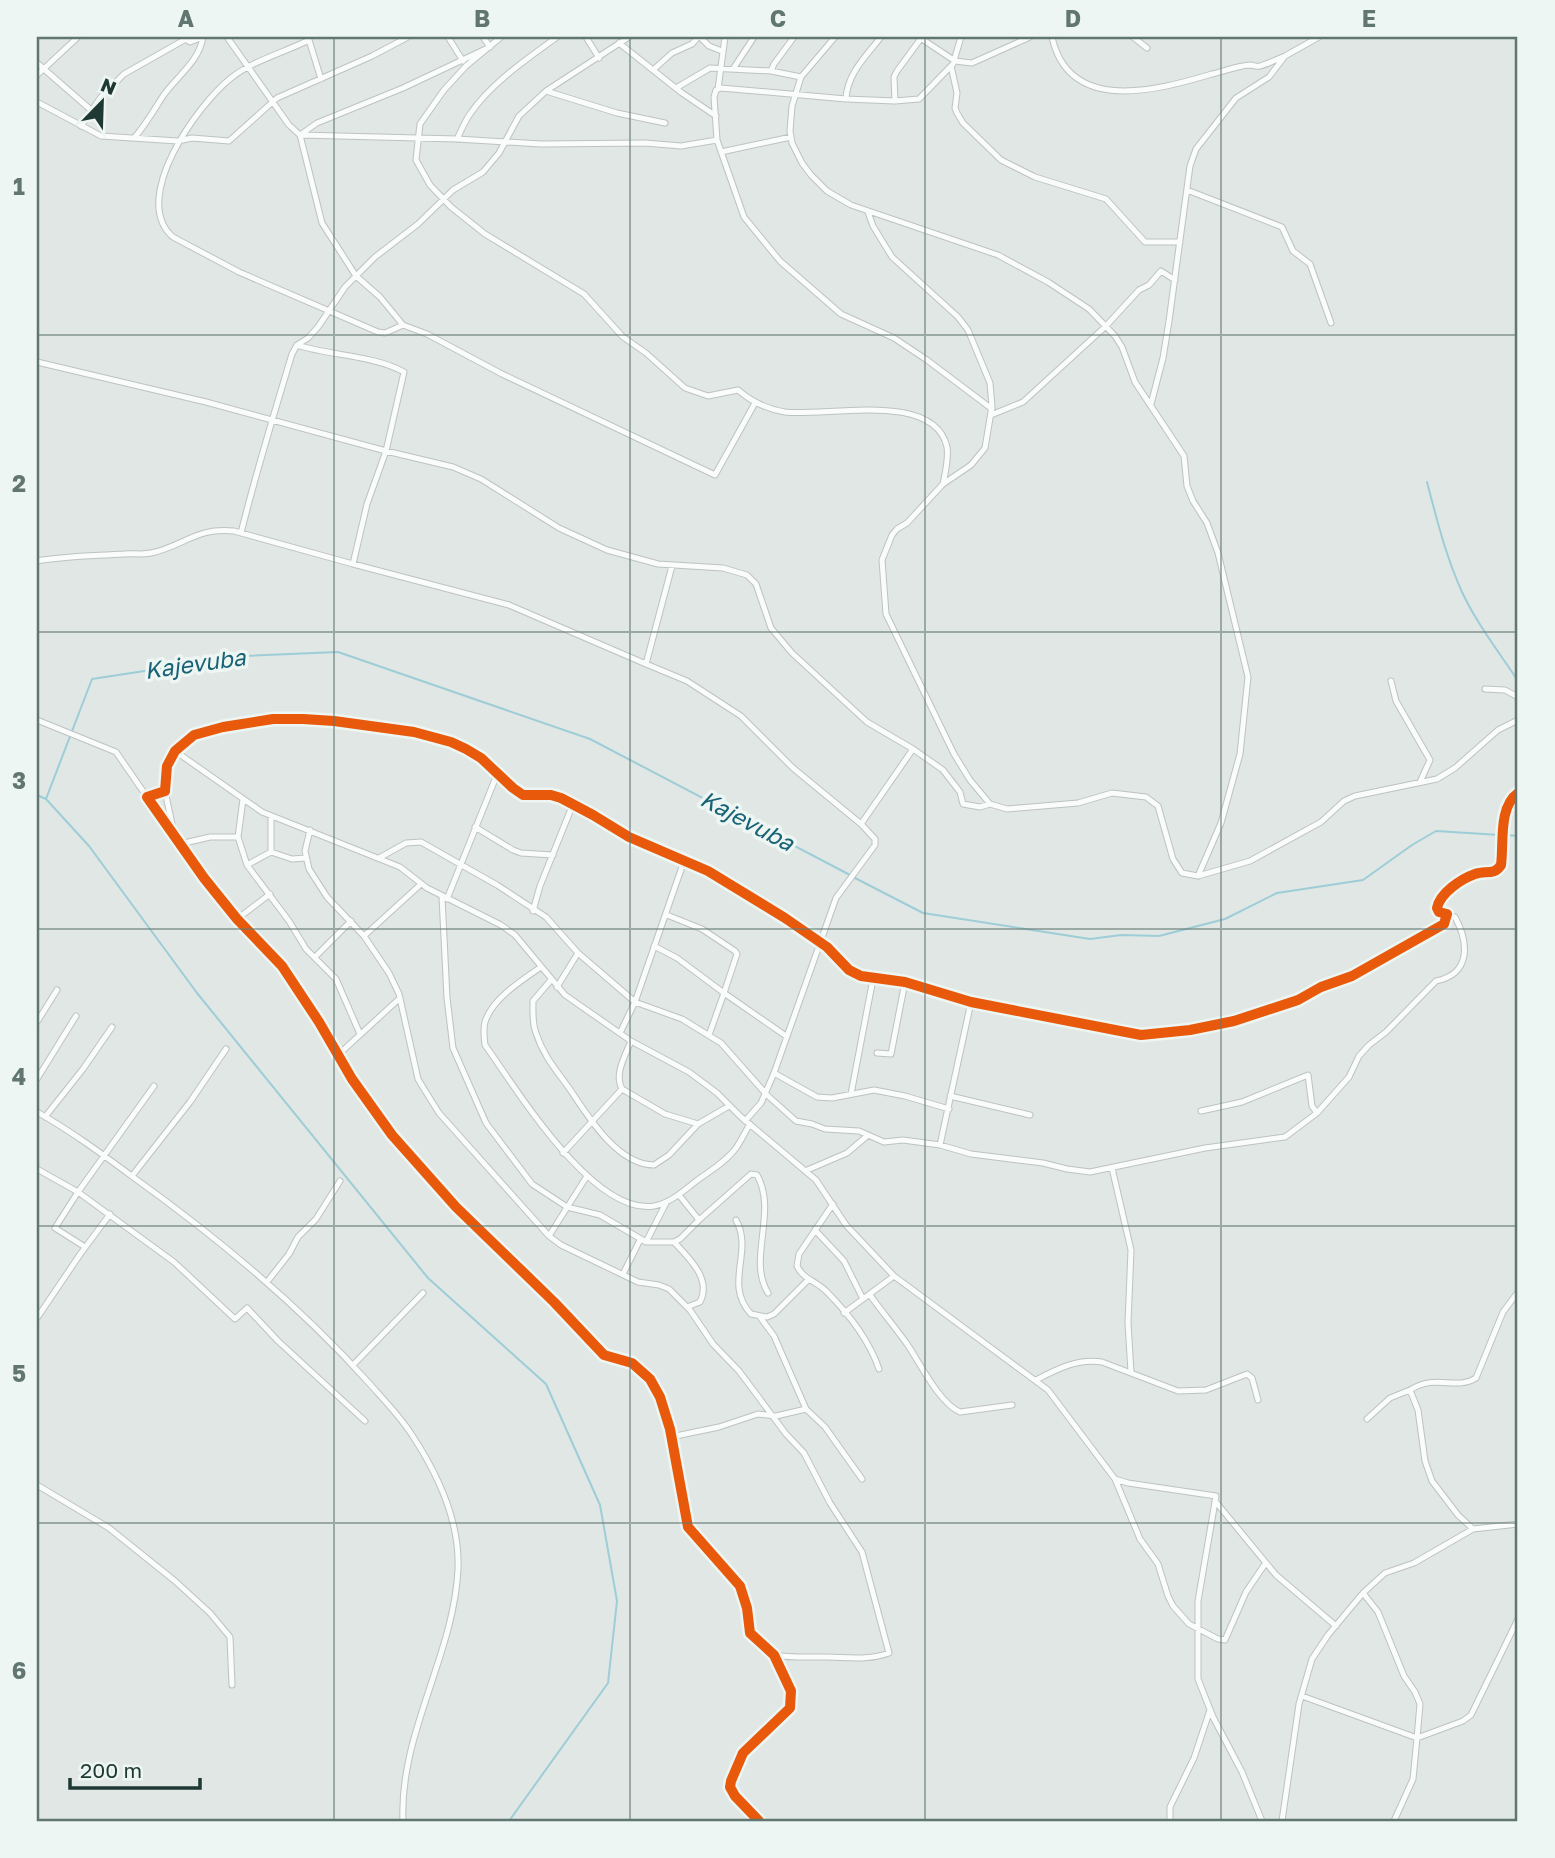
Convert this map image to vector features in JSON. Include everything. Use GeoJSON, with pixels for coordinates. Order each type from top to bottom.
{"type":"FeatureCollection","features":[{"type":"Feature","properties":{"kind":"street"},"geometry":{"type":"LineString","coordinates":[[37,75],[78,37]]}},
{"type":"Feature","properties":{"kind":"street"},"geometry":{"type":"LineString","coordinates":[[80,126],[124,74],[183,39],[190,42],[203,37],[200,52],[194,61],[164,94],[135,138]]}},
{"type":"Feature","properties":{"kind":"street"},"geometry":{"type":"LineString","coordinates":[[227,37],[289,125],[300,135],[322,223],[356,276],[380,297],[403,325],[427,334],[502,374],[715,475],[755,403]]}},
{"type":"Feature","properties":{"kind":"street"},"geometry":{"type":"LineString","coordinates":[[37,102],[101,136],[229,141],[277,98],[408,37]]}},
{"type":"Feature","properties":{"kind":"street"},"geometry":{"type":"LineString","coordinates":[[448,37],[464,63]]}},
{"type":"Feature","properties":{"kind":"street"},"geometry":{"type":"LineString","coordinates":[[483,37],[490,47]]}},
{"type":"Feature","properties":{"kind":"street"},"geometry":{"type":"LineString","coordinates":[[300,135],[317,123],[464,63],[501,37]]}},
{"type":"Feature","properties":{"kind":"street"},"geometry":{"type":"LineString","coordinates":[[457,139],[470,114],[491,92],[517,67],[557,37]]}},
{"type":"Feature","properties":{"kind":"street"},"geometry":{"type":"LineString","coordinates":[[586,37],[599,58]]}},
{"type":"Feature","properties":{"kind":"street"},"geometry":{"type":"LineString","coordinates":[[241,533],[266,437],[274,419],[292,354],[298,345],[308,338],[356,276],[388,245],[418,224],[453,190],[483,172],[494,160],[519,116],[546,90],[629,37]]}},
{"type":"Feature","properties":{"kind":"street"},"geometry":{"type":"LineString","coordinates":[[653,70],[672,53],[692,44],[699,37],[709,47],[722,51]]}},
{"type":"Feature","properties":{"kind":"street"},"geometry":{"type":"LineString","coordinates":[[725,37],[719,89],[714,97],[718,140],[744,217],[780,261],[842,314],[894,338],[927,360],[991,412]]}},
{"type":"Feature","properties":{"kind":"street"},"geometry":{"type":"LineString","coordinates":[[733,69],[754,37]]}},
{"type":"Feature","properties":{"kind":"street"},"geometry":{"type":"LineString","coordinates":[[771,71],[794,37]]}},
{"type":"Feature","properties":{"kind":"street"},"geometry":{"type":"LineString","coordinates":[[835,37],[801,77],[791,113],[791,137],[802,163],[818,183],[837,198],[868,212],[998,255],[1066,292],[1099,318],[1122,347],[1135,382],[1184,456],[1193,501],[1207,523],[1218,553],[1248,677],[1240,754],[1221,823],[1198,876]]}},
{"type":"Feature","properties":{"kind":"street"},"geometry":{"type":"LineString","coordinates":[[846,99],[846,88],[853,73],[881,37]]}},
{"type":"Feature","properties":{"kind":"street"},"geometry":{"type":"LineString","coordinates":[[895,101],[897,71],[921,37],[953,64]]}},
{"type":"Feature","properties":{"kind":"street"},"geometry":{"type":"LineString","coordinates":[[961,37],[953,64],[957,93],[955,108],[963,123],[1000,160],[1035,177],[1106,199],[1144,242],[1180,242]]}},
{"type":"Feature","properties":{"kind":"street"},"geometry":{"type":"LineString","coordinates":[[719,89],[846,99],[919,99],[953,64],[972,63],[1030,37]]}},
{"type":"Feature","properties":{"kind":"street"},"geometry":{"type":"LineString","coordinates":[[1052,37],[1064,65],[1071,73],[1082,82],[1105,90],[1165,88],[1239,67],[1264,65],[1319,37]]}},
{"type":"Feature","properties":{"kind":"street"},"geometry":{"type":"LineString","coordinates":[[1133,37],[1147,48]]}},
{"type":"Feature","properties":{"kind":"street"},"geometry":{"type":"LineString","coordinates":[[321,79],[308,38],[278,55],[246,67],[228,80],[178,141],[161,180],[158,207],[169,233],[239,272],[378,332],[385,333],[403,325]]}},
{"type":"Feature","properties":{"kind":"street"},"geometry":{"type":"LineString","coordinates":[[619,43],[716,116]]}},
{"type":"Feature","properties":{"kind":"street"},"geometry":{"type":"LineString","coordinates":[[1151,404],[1163,358],[1190,166],[1196,149],[1237,98],[1269,77],[1285,56]]}},
{"type":"Feature","properties":{"kind":"street"},"geometry":{"type":"LineString","coordinates":[[37,62],[91,110]]}},
{"type":"Feature","properties":{"kind":"street"},"geometry":{"type":"LineString","coordinates":[[464,63],[420,124],[417,139],[416,160],[430,185],[442,199],[485,234],[584,294],[622,337],[646,353],[685,388],[708,396],[738,390],[755,403],[796,413],[884,410],[918,417],[938,430],[945,442],[947,459],[943,484]]}},
{"type":"Feature","properties":{"kind":"street"},"geometry":{"type":"LineString","coordinates":[[676,88],[710,68],[771,71],[801,77]]}},
{"type":"Feature","properties":{"kind":"street"},"geometry":{"type":"LineString","coordinates":[[546,90],[617,113],[665,123]]}},
{"type":"Feature","properties":{"kind":"street"},"geometry":{"type":"LineString","coordinates":[[300,135],[594,145],[645,143],[681,146],[718,140]]}},
{"type":"Feature","properties":{"kind":"street"},"geometry":{"type":"LineString","coordinates":[[721,152],[791,137]]}},
{"type":"Feature","properties":{"kind":"street"},"geometry":{"type":"LineString","coordinates":[[1187,190],[1282,227],[1293,251],[1310,264],[1331,323]]}},
{"type":"Feature","properties":{"kind":"street"},"geometry":{"type":"LineString","coordinates":[[868,212],[873,226],[892,257],[958,317],[968,330],[990,383],[991,412],[988,437],[982,452],[971,465],[943,484],[907,523],[892,535],[882,560],[886,614],[954,754],[970,780],[990,804]]}},
{"type":"Feature","properties":{"kind":"street"},"geometry":{"type":"LineString","coordinates":[[991,412],[1023,402],[1106,327],[1139,290],[1149,285],[1161,271],[1175,280]]}},
{"type":"Feature","properties":{"kind":"street"},"geometry":{"type":"LineString","coordinates":[[298,345],[323,353],[343,354],[404,372],[386,451],[367,504],[353,564]]}},
{"type":"Feature","properties":{"kind":"street"},"geometry":{"type":"LineString","coordinates":[[37,362],[274,419],[431,461],[466,472],[594,545],[645,561],[672,566],[723,568],[751,578],[757,584],[766,620],[792,653],[867,722],[943,770],[960,792],[962,804],[980,807],[990,804],[1007,809],[1078,803],[1112,793],[1146,797],[1158,806],[1173,859],[1182,873],[1198,876],[1250,861],[1321,822],[1344,801],[1355,796],[1437,779],[1455,768],[1498,730],[1518,720]]}},
{"type":"Feature","properties":{"kind":"street"},"geometry":{"type":"LineString","coordinates":[[37,561],[75,555],[104,557],[149,554],[202,532],[221,529],[509,605],[687,681],[741,716],[793,768],[861,824],[875,839],[874,845],[836,898],[774,1073],[736,1148],[727,1158],[666,1203],[635,1206],[604,1190],[587,1176],[563,1153],[485,1045],[485,1020],[495,1005],[541,967]]}},
{"type":"Feature","properties":{"kind":"street"},"geometry":{"type":"LineString","coordinates":[[646,664],[672,566]]}},
{"type":"Feature","properties":{"kind":"street"},"geometry":{"type":"LineString","coordinates":[[1391,681],[1396,701],[1430,760],[1420,782]]}},
{"type":"Feature","properties":{"kind":"street"},"geometry":{"type":"LineString","coordinates":[[1485,689],[1505,690],[1518,697]]}},
{"type":"Feature","properties":{"kind":"street"},"geometry":{"type":"LineString","coordinates":[[170,832],[172,824],[165,791],[167,766],[175,751],[194,735],[273,719],[334,720],[414,732],[451,742],[481,758],[523,795],[551,796],[573,804],[629,837],[722,878],[820,942],[849,970],[873,979],[905,982],[971,1002],[1141,1035],[1190,1030],[1234,1021],[1298,1000],[1321,986],[1352,976],[1444,923],[1447,914]]}},
{"type":"Feature","properties":{"kind":"street"},"geometry":{"type":"LineString","coordinates":[[37,720],[116,752],[170,832],[237,919],[282,966],[307,1002],[352,1080],[392,1135],[457,1207],[604,1355],[632,1363],[650,1379],[660,1397],[671,1437],[689,1531],[735,1579],[745,1599],[750,1633],[774,1655],[791,1691],[791,1706],[743,1753],[730,1784],[731,1790],[742,1805],[759,1821]]}},
{"type":"Feature","properties":{"kind":"street"},"geometry":{"type":"LineString","coordinates":[[861,824],[913,749]]}},
{"type":"Feature","properties":{"kind":"street"},"geometry":{"type":"LineString","coordinates":[[175,751],[271,816],[407,871],[421,884],[445,898],[509,930],[557,987],[578,1005],[631,1041],[689,1072],[717,1093],[729,1107],[821,1186],[846,1225],[894,1276],[1048,1390],[1115,1479],[1140,1539],[1158,1564],[1170,1601],[1187,1622],[1225,1640],[1246,1592],[1265,1564]]}},
{"type":"Feature","properties":{"kind":"street"},"geometry":{"type":"LineString","coordinates":[[498,772],[445,898],[451,1037],[462,1072],[486,1123],[532,1184],[567,1207],[609,1220],[643,1241],[680,1239],[751,1174],[757,1175],[765,1192],[761,1268],[763,1284],[768,1293]]}},
{"type":"Feature","properties":{"kind":"street"},"geometry":{"type":"LineString","coordinates":[[147,797],[165,791]]}},
{"type":"Feature","properties":{"kind":"street"},"geometry":{"type":"LineString","coordinates":[[379,859],[406,843],[416,841],[426,844],[546,917],[578,953],[635,1002],[681,1019],[725,1046],[765,1092],[796,1121],[827,1130],[859,1131],[884,1143],[902,1140],[940,1145],[971,1154],[1090,1172],[1205,1148],[1285,1138],[1317,1113],[1349,1077],[1359,1056],[1369,1045],[1386,1032],[1436,981],[1447,979],[1460,969],[1465,946],[1455,917],[1439,912],[1439,901],[1446,893],[1476,873],[1493,873],[1501,865],[1508,806],[1518,793]]}},
{"type":"Feature","properties":{"kind":"street"},"geometry":{"type":"LineString","coordinates":[[243,799],[238,837],[247,865],[270,894],[306,949],[336,979],[360,1034]]}},
{"type":"Feature","properties":{"kind":"street"},"geometry":{"type":"LineString","coordinates":[[533,911],[573,804]]}},
{"type":"Feature","properties":{"kind":"street"},"geometry":{"type":"LineString","coordinates":[[271,816],[271,852]]}},
{"type":"Feature","properties":{"kind":"street"},"geometry":{"type":"LineString","coordinates":[[475,827],[521,853],[553,855]]}},
{"type":"Feature","properties":{"kind":"street"},"geometry":{"type":"LineString","coordinates":[[310,830],[306,841],[306,858],[313,877],[364,936],[389,973],[400,998],[416,1069],[424,1089],[439,1113],[549,1236],[561,1245],[638,1282],[669,1289],[687,1307],[713,1344],[739,1371],[804,1453],[822,1489],[862,1552],[889,1653],[868,1658],[789,1658],[774,1655]]}},
{"type":"Feature","properties":{"kind":"street"},"geometry":{"type":"LineString","coordinates":[[180,844],[210,837],[238,837]]}},
{"type":"Feature","properties":{"kind":"street"},"geometry":{"type":"LineString","coordinates":[[247,865],[271,852],[292,859],[306,858]]}},
{"type":"Feature","properties":{"kind":"street"},"geometry":{"type":"LineString","coordinates":[[620,1033],[635,1002],[684,861]]}},
{"type":"Feature","properties":{"kind":"street"},"geometry":{"type":"LineString","coordinates":[[364,936],[421,884]]}},
{"type":"Feature","properties":{"kind":"street"},"geometry":{"type":"LineString","coordinates":[[237,919],[270,894]]}},
{"type":"Feature","properties":{"kind":"street"},"geometry":{"type":"LineString","coordinates":[[667,915],[707,932],[736,953],[709,1035]]}},
{"type":"Feature","properties":{"kind":"street"},"geometry":{"type":"LineString","coordinates":[[315,957],[351,922]]}},
{"type":"Feature","properties":{"kind":"street"},"geometry":{"type":"LineString","coordinates":[[654,946],[677,958],[786,1036]]}},
{"type":"Feature","properties":{"kind":"street"},"geometry":{"type":"LineString","coordinates":[[557,987],[578,953]]}},
{"type":"Feature","properties":{"kind":"street"},"geometry":{"type":"LineString","coordinates":[[851,1094],[873,979]]}},
{"type":"Feature","properties":{"kind":"street"},"geometry":{"type":"LineString","coordinates":[[551,980],[533,1001],[533,1025],[545,1055],[611,1145],[648,1165],[659,1163],[698,1124],[729,1107]]}},
{"type":"Feature","properties":{"kind":"street"},"geometry":{"type":"LineString","coordinates":[[877,1053],[891,1054],[905,982]]}},
{"type":"Feature","properties":{"kind":"street"},"geometry":{"type":"LineString","coordinates":[[37,1022],[57,990]]}},
{"type":"Feature","properties":{"kind":"street"},"geometry":{"type":"LineString","coordinates":[[338,1055],[400,998]]}},
{"type":"Feature","properties":{"kind":"street"},"geometry":{"type":"LineString","coordinates":[[940,1145],[971,1002]]}},
{"type":"Feature","properties":{"kind":"street"},"geometry":{"type":"LineString","coordinates":[[37,1079],[76,1016]]}},
{"type":"Feature","properties":{"kind":"street"},"geometry":{"type":"LineString","coordinates":[[45,1116],[112,1027]]}},
{"type":"Feature","properties":{"kind":"street"},"geometry":{"type":"LineString","coordinates":[[631,1041],[620,1071],[619,1083],[622,1089],[665,1114],[698,1124]]}},
{"type":"Feature","properties":{"kind":"street"},"geometry":{"type":"LineString","coordinates":[[132,1176],[190,1102],[226,1049]]}},
{"type":"Feature","properties":{"kind":"street"},"geometry":{"type":"LineString","coordinates":[[774,1073],[817,1097],[832,1098],[885,1091],[949,1109]]}},
{"type":"Feature","properties":{"kind":"street"},"geometry":{"type":"LineString","coordinates":[[1201,1111],[1241,1102],[1279,1089],[1308,1074],[1312,1105],[1317,1113]]}},
{"type":"Feature","properties":{"kind":"street"},"geometry":{"type":"LineString","coordinates":[[85,1247],[55,1228],[154,1086]]}},
{"type":"Feature","properties":{"kind":"street"},"geometry":{"type":"LineString","coordinates":[[563,1153],[622,1089]]}},
{"type":"Feature","properties":{"kind":"street"},"geometry":{"type":"LineString","coordinates":[[950,1096],[1030,1115]]}},
{"type":"Feature","properties":{"kind":"street"},"geometry":{"type":"LineString","coordinates":[[37,1114],[45,1116],[104,1155],[197,1223],[267,1282],[353,1365],[406,1427],[426,1458],[447,1508],[458,1553],[456,1585],[407,1767],[403,1821]]}},
{"type":"Feature","properties":{"kind":"street"},"geometry":{"type":"LineString","coordinates":[[805,1171],[847,1153],[867,1136]]}},
{"type":"Feature","properties":{"kind":"street"},"geometry":{"type":"LineString","coordinates":[[1112,1168],[1131,1250],[1128,1323],[1131,1373]]}},
{"type":"Feature","properties":{"kind":"street"},"geometry":{"type":"LineString","coordinates":[[37,1169],[78,1192],[174,1262],[235,1319],[247,1308],[278,1341],[365,1421]]}},
{"type":"Feature","properties":{"kind":"street"},"geometry":{"type":"LineString","coordinates":[[549,1236],[587,1176]]}},
{"type":"Feature","properties":{"kind":"street"},"geometry":{"type":"LineString","coordinates":[[267,1282],[289,1254],[298,1237],[316,1219],[340,1181]]}},
{"type":"Feature","properties":{"kind":"street"},"geometry":{"type":"LineString","coordinates":[[679,1195],[699,1220]]}},
{"type":"Feature","properties":{"kind":"street"},"geometry":{"type":"LineString","coordinates":[[623,1274],[666,1203]]}},
{"type":"Feature","properties":{"kind":"street"},"geometry":{"type":"LineString","coordinates":[[833,1204],[797,1260],[799,1270],[808,1280],[825,1291],[844,1313],[865,1340],[879,1369]]}},
{"type":"Feature","properties":{"kind":"street"},"geometry":{"type":"LineString","coordinates":[[37,1318],[110,1214]]}},
{"type":"Feature","properties":{"kind":"street"},"geometry":{"type":"LineString","coordinates":[[736,1220],[742,1239],[738,1286],[740,1298],[751,1314],[768,1317],[774,1314],[808,1280]]}},
{"type":"Feature","properties":{"kind":"street"},"geometry":{"type":"LineString","coordinates":[[815,1230],[844,1261],[863,1299]]}},
{"type":"Feature","properties":{"kind":"street"},"geometry":{"type":"LineString","coordinates":[[674,1241],[695,1265],[704,1287],[700,1302],[687,1307]]}},
{"type":"Feature","properties":{"kind":"street"},"geometry":{"type":"LineString","coordinates":[[844,1313],[894,1276]]}},
{"type":"Feature","properties":{"kind":"street"},"geometry":{"type":"LineString","coordinates":[[1367,1419],[1390,1398],[1428,1381],[1462,1383],[1476,1378],[1503,1312],[1518,1292]]}},
{"type":"Feature","properties":{"kind":"street"},"geometry":{"type":"LineString","coordinates":[[353,1365],[423,1293]]}},
{"type":"Feature","properties":{"kind":"street"},"geometry":{"type":"LineString","coordinates":[[870,1295],[953,1409],[960,1412],[1012,1405]]}},
{"type":"Feature","properties":{"kind":"street"},"geometry":{"type":"LineString","coordinates":[[760,1317],[774,1336],[806,1409],[825,1427],[862,1479]]}},
{"type":"Feature","properties":{"kind":"street"},"geometry":{"type":"LineString","coordinates":[[1036,1380],[1060,1367],[1091,1360],[1171,1388],[1194,1391],[1206,1390],[1247,1374],[1252,1378],[1258,1400]]}},
{"type":"Feature","properties":{"kind":"street"},"geometry":{"type":"LineString","coordinates":[[1410,1390],[1418,1410],[1425,1461],[1432,1481],[1458,1515],[1473,1529]]}},
{"type":"Feature","properties":{"kind":"street"},"geometry":{"type":"LineString","coordinates":[[671,1437],[719,1427],[758,1414],[776,1416],[806,1409]]}},
{"type":"Feature","properties":{"kind":"street"},"geometry":{"type":"LineString","coordinates":[[1115,1479],[1216,1496],[1200,1586],[1198,1679],[1262,1821]]}},
{"type":"Feature","properties":{"kind":"street"},"geometry":{"type":"LineString","coordinates":[[37,1485],[109,1528],[210,1613],[230,1637],[232,1685]]}},
{"type":"Feature","properties":{"kind":"street"},"geometry":{"type":"LineString","coordinates":[[1215,1500],[1265,1564],[1336,1626]]}},
{"type":"Feature","properties":{"kind":"street"},"geometry":{"type":"LineString","coordinates":[[1282,1821],[1302,1696],[1312,1660],[1336,1626],[1385,1573],[1415,1563],[1473,1529],[1518,1524]]}},
{"type":"Feature","properties":{"kind":"street"},"geometry":{"type":"LineString","coordinates":[[1363,1594],[1378,1612],[1404,1676],[1420,1704],[1413,1779],[1394,1821]]}},
{"type":"Feature","properties":{"kind":"street"},"geometry":{"type":"LineString","coordinates":[[1302,1696],[1417,1738],[1463,1721],[1471,1715],[1518,1619]]}},
{"type":"Feature","properties":{"kind":"street"},"geometry":{"type":"LineString","coordinates":[[1170,1821],[1170,1807],[1194,1758],[1210,1710]]}},
{"type":"Feature","properties":{"kind":"waterway"},"geometry":{"type":"LineString","coordinates":[[1427,482],[1456,579],[1481,627],[1518,681]]}},
{"type":"Feature","properties":{"kind":"waterway","name":"Kajevuba"},"geometry":{"type":"LineString","coordinates":[[46,799],[92,679],[243,656],[338,652],[590,739],[850,875]]}},
{"type":"Feature","properties":{"kind":"waterway"},"geometry":{"type":"LineString","coordinates":[[37,795],[46,799],[89,846],[197,993],[428,1278],[546,1384],[600,1505],[617,1601],[608,1683],[509,1821]]}},
{"type":"Feature","properties":{"kind":"waterway","name":"Kajevuba"},"geometry":{"type":"LineString","coordinates":[[855,878],[923,913],[1090,939],[1121,935],[1159,936],[1225,919],[1277,893],[1363,880],[1436,831],[1500,835]]}},
{"type":"Feature","properties":{"kind":"waterway","name":"Kajevuba"},"geometry":{"type":"LineString","coordinates":[[1505,835],[1518,836]]}},
{"type":"Feature","properties":{"kind":"cycle path"},"geometry":{"type":"LineString","coordinates":[[759,1821],[735,1796],[730,1787],[731,1781],[743,1753],[790,1708],[791,1691],[774,1655],[750,1633],[747,1608],[740,1586],[688,1527],[670,1429],[660,1397],[650,1379],[632,1363],[604,1355],[554,1302],[456,1207],[392,1135],[352,1079],[282,966],[237,919],[204,878],[147,797],[165,791],[167,766],[175,751],[194,735],[273,719],[334,721],[414,732],[451,742],[481,758],[523,795],[551,795],[561,798],[629,837],[708,871],[785,918],[827,947],[849,970],[861,976],[905,982],[971,1002],[1141,1035],[1190,1030],[1234,1021],[1298,1000],[1321,987],[1352,976],[1444,924],[1447,914],[1439,912],[1437,908],[1442,897],[1469,876],[1492,872],[1501,865],[1507,807],[1518,793]]}}]}
